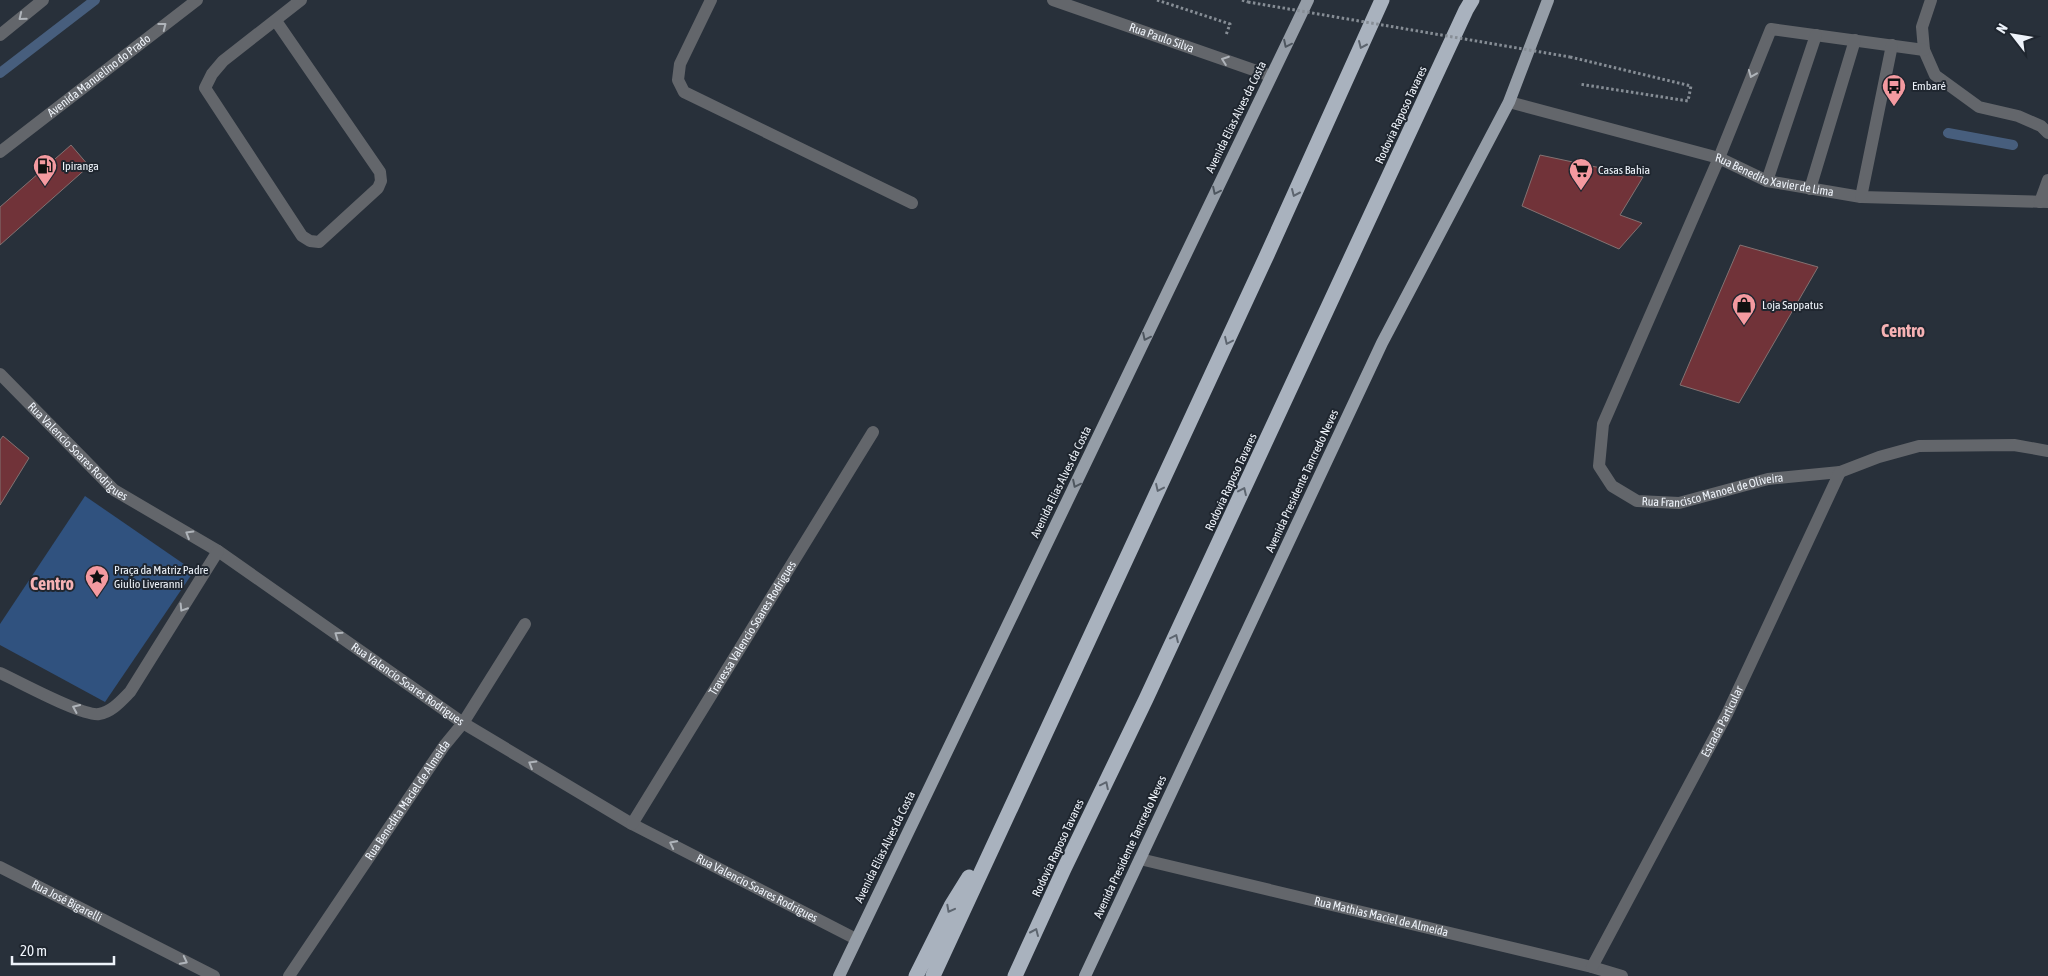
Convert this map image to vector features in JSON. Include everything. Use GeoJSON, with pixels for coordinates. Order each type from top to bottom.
{"type":"FeatureCollection","features":[{"type":"Feature","properties":{"kind":"highway"},"geometry":{"type":"LineString","coordinates":[[933,976],[1002,823],[1263,264],[1382,0]]}},
{"type":"Feature","properties":{"kind":"highway","name":"Rodovia Raposo Tavares"},"geometry":{"type":"LineString","coordinates":[[1015,976],[1472,0]]}},
{"type":"Feature","properties":{"kind":"highway"},"geometry":{"type":"LineString","coordinates":[[916,976],[951,906],[1002,823]]}},
{"type":"Feature","properties":{"kind":"main road","name":"Avenida Elias Alves da Costa"},"geometry":{"type":"LineString","coordinates":[[839,976],[1308,0]]}},
{"type":"Feature","properties":{"kind":"main road","name":"Avenida Presidente Tancredo Neves"},"geometry":{"type":"LineString","coordinates":[[1085,976],[1382,343],[1510,102],[1548,0]]}},
{"type":"Feature","properties":{"kind":"street"},"geometry":{"type":"LineString","coordinates":[[0,35],[43,0]]}},
{"type":"Feature","properties":{"kind":"street","name":"Avenida Manuelino do Prado"},"geometry":{"type":"LineString","coordinates":[[0,152],[197,0]]}},
{"type":"Feature","properties":{"kind":"street"},"geometry":{"type":"LineString","coordinates":[[276,21],[380,172],[382,181],[378,188],[319,242],[310,241],[302,236],[206,88],[212,74],[223,61],[301,0]]}},
{"type":"Feature","properties":{"kind":"street"},"geometry":{"type":"LineString","coordinates":[[711,0],[680,64],[678,80],[684,92],[912,202]]}},
{"type":"Feature","properties":{"kind":"street","name":"Rua Paulo Silva"},"geometry":{"type":"LineString","coordinates":[[1053,0],[1271,76]]}},
{"type":"Feature","properties":{"kind":"street"},"geometry":{"type":"LineString","coordinates":[[1931,0],[1922,27],[1924,50],[1934,75],[1978,107],[2018,116],[2040,126],[2048,132]]}},
{"type":"Feature","properties":{"kind":"street","name":"Rua Francisco Manoel de Oliveira"},"geometry":{"type":"LineString","coordinates":[[1816,34],[1770,28],[1719,158],[1603,424],[1599,466],[1612,486],[1636,501],[1679,502],[1768,479],[1840,472],[1878,457],[1920,446],[2014,445],[2048,451]]}},
{"type":"Feature","properties":{"kind":"street"},"geometry":{"type":"LineString","coordinates":[[1767,182],[1816,34],[1924,50]]}},
{"type":"Feature","properties":{"kind":"street"},"geometry":{"type":"LineString","coordinates":[[1810,189],[1855,40]]}},
{"type":"Feature","properties":{"kind":"street"},"geometry":{"type":"LineString","coordinates":[[1861,197],[1892,46]]}},
{"type":"Feature","properties":{"kind":"street","name":"Rua Benedito Xavier de Lima"},"geometry":{"type":"LineString","coordinates":[[1510,102],[1719,158],[1767,182],[1861,197],[2044,202]]}},
{"type":"Feature","properties":{"kind":"street"},"geometry":{"type":"LineString","coordinates":[[2044,202],[2048,180]]}},
{"type":"Feature","properties":{"kind":"street","name":"Rua Valencio Soares Rodrigues"},"geometry":{"type":"LineString","coordinates":[[0,374],[114,490],[218,551],[463,723],[632,824],[856,938]]}},
{"type":"Feature","properties":{"kind":"street","name":"Travessa Valencio Soares Rodrigues"},"geometry":{"type":"LineString","coordinates":[[632,824],[873,432]]}},
{"type":"Feature","properties":{"kind":"street","name":"Estrada Particular"},"geometry":{"type":"LineString","coordinates":[[1592,967],[1727,714],[1840,472]]}},
{"type":"Feature","properties":{"kind":"street"},"geometry":{"type":"LineString","coordinates":[[0,673],[82,711],[99,714],[115,707],[130,692],[218,551]]}},
{"type":"Feature","properties":{"kind":"street","name":"Rua Benedita Maciel de Almeida"},"geometry":{"type":"LineString","coordinates":[[289,976],[444,746],[463,723],[526,624]]}},
{"type":"Feature","properties":{"kind":"street","name":"Rua Mathias Maciel de Almeida"},"geometry":{"type":"LineString","coordinates":[[1140,859],[1592,967],[1622,976]]}},
{"type":"Feature","properties":{"kind":"street","name":"Rua José Bigarelli"},"geometry":{"type":"LineString","coordinates":[[0,867],[214,976]]}},
{"type":"Feature","properties":{"kind":"path"},"geometry":{"type":"LineString","coordinates":[[1157,0],[1230,24]]}},
{"type":"Feature","properties":{"kind":"path"},"geometry":{"type":"LineString","coordinates":[[1242,0],[1570,56],[1691,86],[1688,101],[1579,84]]}},
{"type":"Feature","properties":{"kind":"shaded area","name":"Praça da Matriz Padre Giulio Liveranni"},"geometry":{"type":"Polygon","coordinates":[[[85,496],[194,571],[105,702],[0,645],[0,624],[85,496]]]}},
{"type":"Feature","properties":{"kind":"building","name":"Ipiranga"},"geometry":{"type":"Polygon","coordinates":[[[71,145],[89,166],[0,245],[0,207],[71,145]]]}},
{"type":"Feature","properties":{"kind":"building","name":"Casas Bahia"},"geometry":{"type":"Polygon","coordinates":[[[1540,155],[1643,177],[1620,215],[1642,223],[1619,249],[1522,206],[1540,155]]]}},
{"type":"Feature","properties":{"kind":"building","name":"Loja Sappatus"},"geometry":{"type":"Polygon","coordinates":[[[1740,245],[1818,267],[1739,403],[1680,385],[1740,245]]]}},
{"type":"Feature","properties":{"kind":"building"},"geometry":{"type":"Polygon","coordinates":[[[3,436],[29,458],[0,505],[0,440],[3,436]]]}},
{"type":"Feature","properties":{"kind":"waterway"},"geometry":{"type":"LineString","coordinates":[[0,73],[95,0]]}},
{"type":"Feature","properties":{"kind":"waterway"},"geometry":{"type":"LineString","coordinates":[[1948,133],[2013,145]]}},
{"type":"Feature","properties":{"kind":"place","name":"Embaré"},"geometry":{"type":"Point","coordinates":[1894,107]}},
{"type":"Feature","properties":{"kind":"place","name":"Ipiranga"},"geometry":{"type":"Point","coordinates":[45,187]}},
{"type":"Feature","properties":{"kind":"place","name":"Casas Bahia"},"geometry":{"type":"Point","coordinates":[1581,191]}},
{"type":"Feature","properties":{"kind":"place","name":"Loja Sappatus"},"geometry":{"type":"Point","coordinates":[1744,326]}},
{"type":"Feature","properties":{"kind":"place","name":"Praça da Matriz Padre Giulio Liveranni"},"geometry":{"type":"Point","coordinates":[97,598]}},
{"type":"Feature","properties":{"kind":"district","name":"Centro"},"geometry":{"type":"Point","coordinates":[1903,331]}},
{"type":"Feature","properties":{"kind":"district","name":"Centro"},"geometry":{"type":"Point","coordinates":[52,584]}}]}
